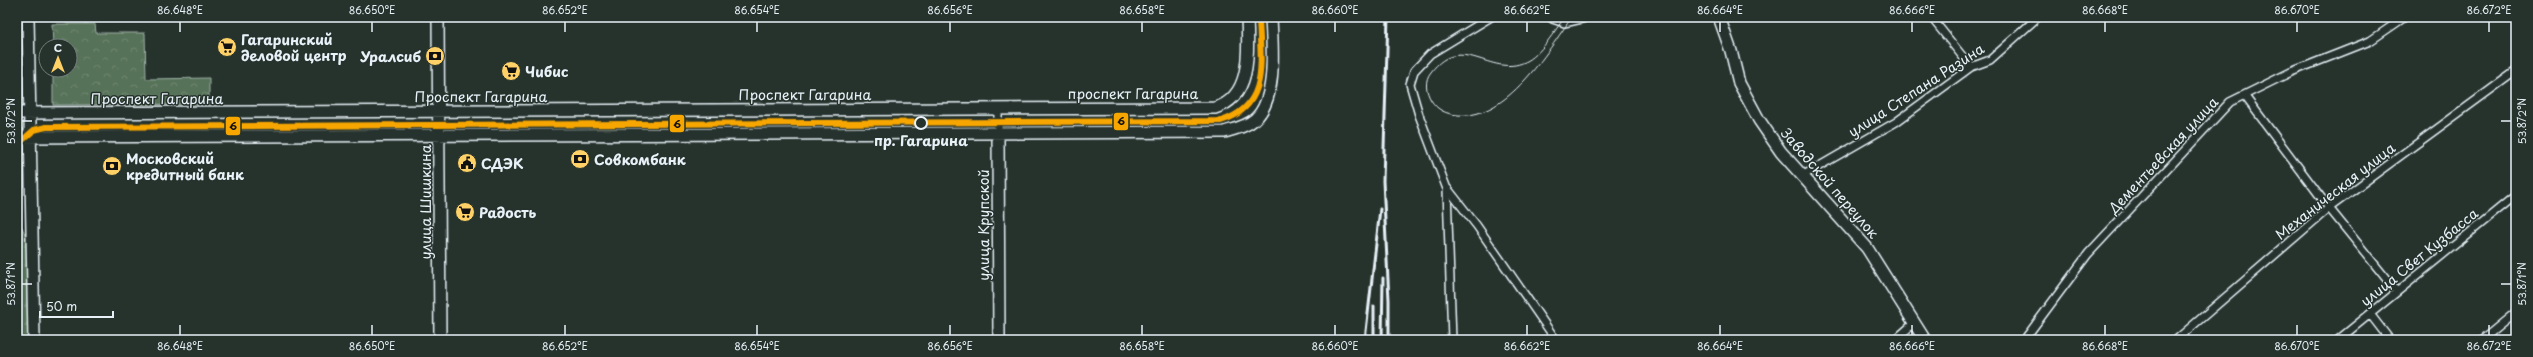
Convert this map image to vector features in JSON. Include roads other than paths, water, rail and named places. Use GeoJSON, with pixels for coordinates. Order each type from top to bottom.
{"type":"FeatureCollection","features":[{"type":"Feature","properties":{"kind":"main road"},"geometry":{"type":"LineString","coordinates":[[28,17],[32,138],[31,161],[34,340]]}},
{"type":"Feature","properties":{"kind":"main road","name":"улица Шишкина"},"geometry":{"type":"LineString","coordinates":[[438,17],[440,111],[440,340]]}},
{"type":"Feature","properties":{"kind":"main road","name":"проспект Гагарина"},"geometry":{"type":"LineString","coordinates":[[945,109],[1215,108],[1223,106],[1236,93],[1245,73],[1248,54],[1248,17]]}},
{"type":"Feature","properties":{"kind":"main road"},"geometry":{"type":"LineString","coordinates":[[17,137],[1224,132],[1239,128],[1255,119],[1268,97],[1272,69],[1271,17]]}},
{"type":"Feature","properties":{"kind":"main road"},"geometry":{"type":"LineString","coordinates":[[1552,17],[1565,21],[1582,17]]}},
{"type":"Feature","properties":{"kind":"main road","name":"Заводской переулок"},"geometry":{"type":"LineString","coordinates":[[1719,17],[1731,51],[1739,83],[1759,120],[1781,152],[1867,248],[1913,324],[1925,340]]}},
{"type":"Feature","properties":{"kind":"main road","name":"Проспект Гагарина"},"geometry":{"type":"LineString","coordinates":[[17,113],[945,109]]}},
{"type":"Feature","properties":{"kind":"main road","name":"улица Крупской"},"geometry":{"type":"LineString","coordinates":[[998,134],[998,340]]}},
{"type":"Feature","properties":{"kind":"street"},"geometry":{"type":"LineString","coordinates":[[1491,17],[1430,54],[1414,71],[1410,84],[1421,122],[1447,189],[1486,238],[1556,340]]}},
{"type":"Feature","properties":{"kind":"street"},"geometry":{"type":"LineString","coordinates":[[1931,17],[1971,67]]}},
{"type":"Feature","properties":{"kind":"street","name":"улица Степана Разина"},"geometry":{"type":"LineString","coordinates":[[1802,176],[1896,122],[1971,67],[1990,60],[2038,17]]}},
{"type":"Feature","properties":{"kind":"street","name":"Дементьевская улица"},"geometry":{"type":"LineString","coordinates":[[2024,340],[2088,254],[2230,102],[2291,72],[2370,41],[2406,17]]}},
{"type":"Feature","properties":{"kind":"street","name":"Механическая улица"},"geometry":{"type":"LineString","coordinates":[[2176,340],[2329,208],[2516,71]]}},
{"type":"Feature","properties":{"kind":"street"},"geometry":{"type":"LineString","coordinates":[[2244,95],[2329,208],[2397,292]]}},
{"type":"Feature","properties":{"kind":"street","name":"улица Крупской"},"geometry":{"type":"LineString","coordinates":[[998,109],[998,134]]}},
{"type":"Feature","properties":{"kind":"street"},"geometry":{"type":"LineString","coordinates":[[1447,189],[1452,340]]}},
{"type":"Feature","properties":{"kind":"street","name":"улица Свет Кузбасса"},"geometry":{"type":"LineString","coordinates":[[2338,340],[2516,195]]}},
{"type":"Feature","properties":{"kind":"street"},"geometry":{"type":"LineString","coordinates":[[2482,340],[2516,312]]}},
{"type":"Feature","properties":{"kind":"street"},"geometry":{"type":"LineString","coordinates":[[2370,314],[2390,340]]}},
{"type":"Feature","properties":{"kind":"street"},"geometry":{"type":"LineString","coordinates":[[1895,340],[1913,324]]}},
{"type":"Feature","properties":{"kind":"tram line"},"geometry":{"type":"LineString","coordinates":[[1565,17],[1542,48],[1531,59],[1525,62],[1512,65],[1500,65],[1465,55],[1453,56],[1442,61],[1431,72],[1427,79],[1427,90],[1431,100],[1442,111],[1458,115],[1476,114],[1493,107],[1524,81],[1551,48],[1572,17]]}},
{"type":"Feature","properties":{"kind":"railway"},"geometry":{"type":"LineString","coordinates":[[1388,17],[1383,181],[1389,300],[1389,340]]}},
{"type":"Feature","properties":{"kind":"railway"},"geometry":{"type":"LineString","coordinates":[[1365,340],[1380,209]]}},
{"type":"Feature","properties":{"kind":"railway"},"geometry":{"type":"LineString","coordinates":[[1382,340],[1383,278]]}},
{"type":"Feature","properties":{"kind":"railway"},"geometry":{"type":"LineString","coordinates":[[1374,306],[1374,340]]}},
{"type":"Feature","properties":{"kind":"place","name":"Гагаринский деловой центр"},"geometry":{"type":"Point","coordinates":[227,47]}},
{"type":"Feature","properties":{"kind":"place","name":"Уралсиб"},"geometry":{"type":"Point","coordinates":[435,56]}},
{"type":"Feature","properties":{"kind":"place","name":"Чибис"},"geometry":{"type":"Point","coordinates":[511,71]}},
{"type":"Feature","properties":{"kind":"place","name":"пр. Гагарина"},"geometry":{"type":"Point","coordinates":[921,123]}},
{"type":"Feature","properties":{"kind":"place","name":"Совкомбанк"},"geometry":{"type":"Point","coordinates":[580,159]}},
{"type":"Feature","properties":{"kind":"place","name":"СДЭК"},"geometry":{"type":"Point","coordinates":[467,163]}},
{"type":"Feature","properties":{"kind":"place","name":"Московский кредитный банк"},"geometry":{"type":"Point","coordinates":[112,166]}},
{"type":"Feature","properties":{"kind":"place","name":"Радость"},"geometry":{"type":"Point","coordinates":[465,212]}}]}
